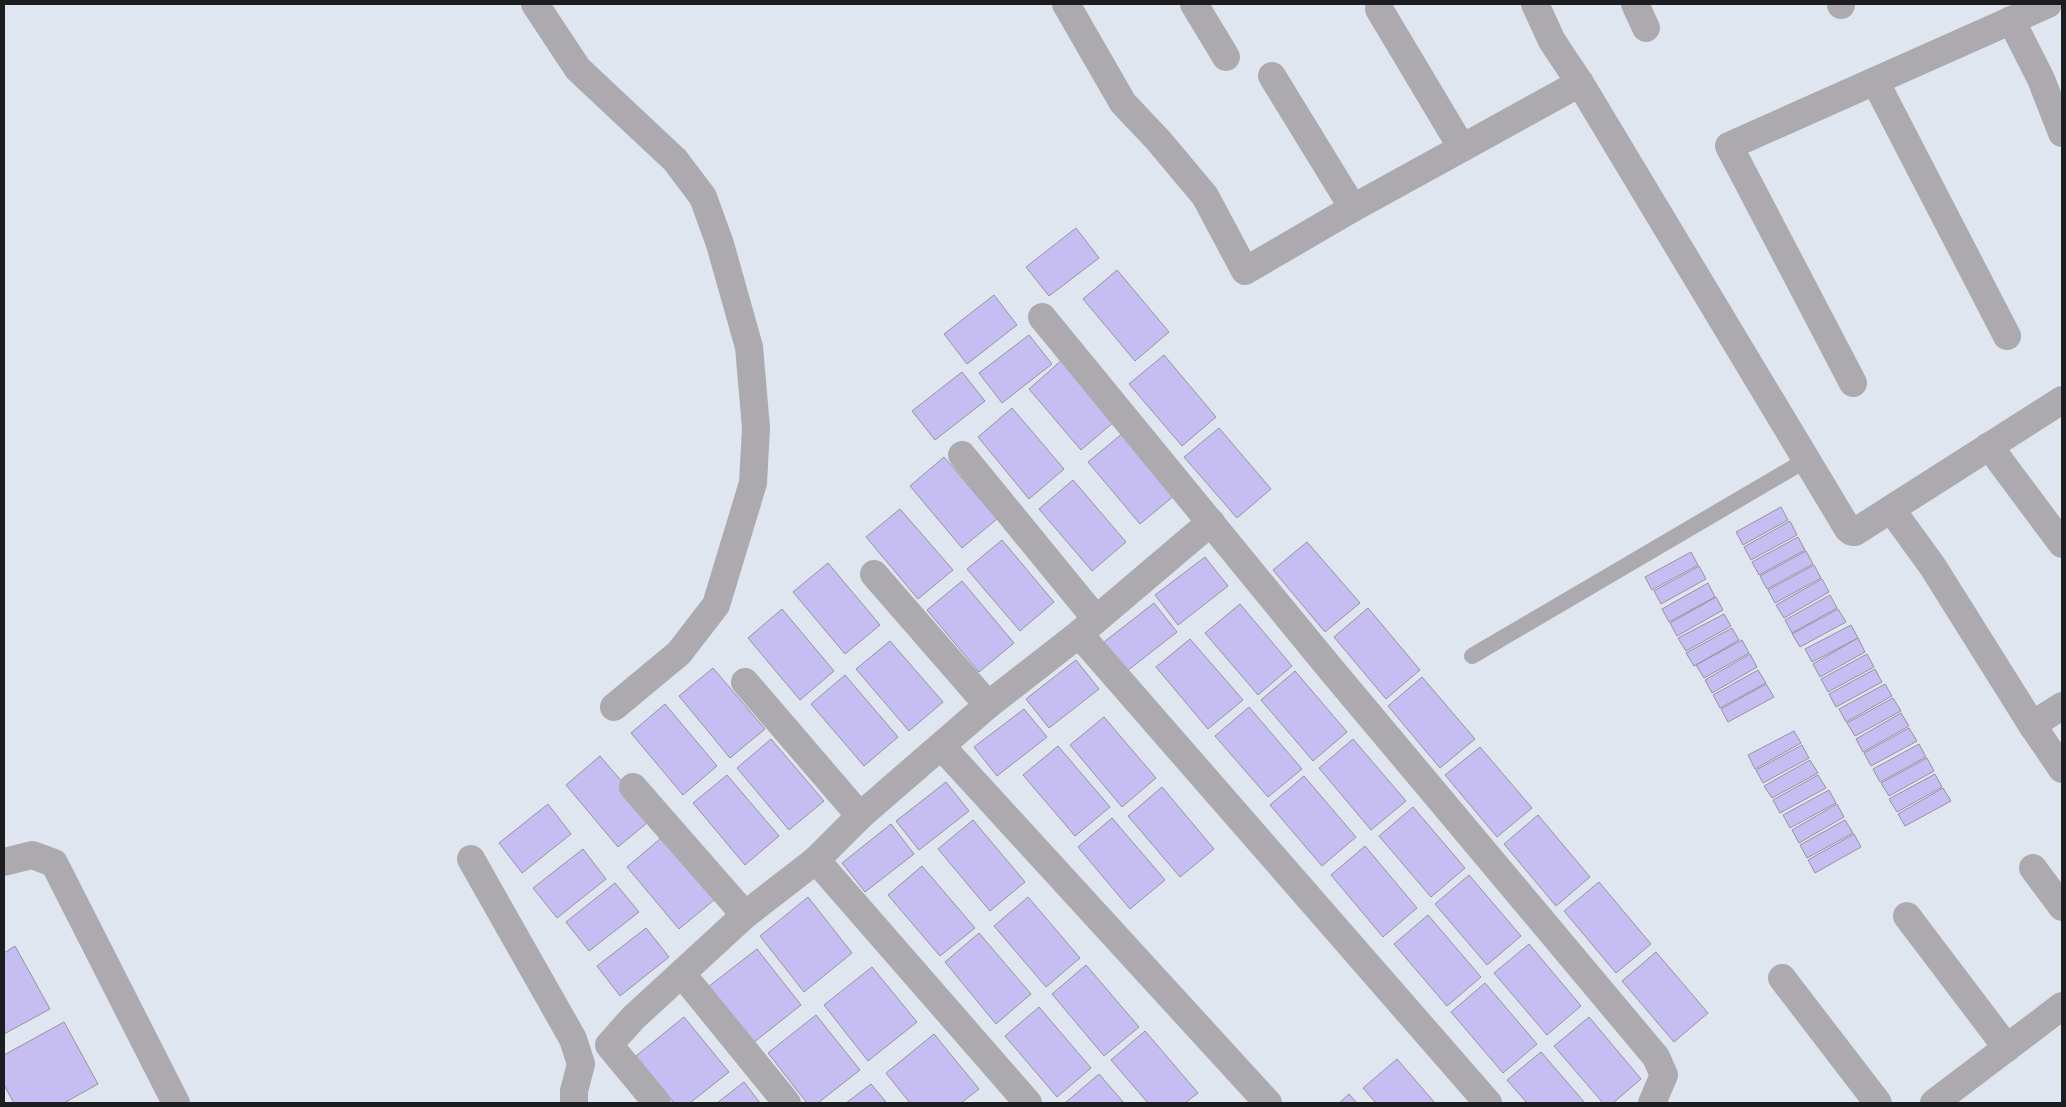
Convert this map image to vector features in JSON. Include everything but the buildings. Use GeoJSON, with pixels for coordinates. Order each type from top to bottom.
{"type":"FeatureCollection","features":[{"type":"Feature","properties":{"kind":"street"},"geometry":{"type":"LineString","coordinates":[[535,4],[578,68],[676,160],[703,197],[720,244],[750,346],[756,428],[753,483],[716,605],[679,653],[614,707]]}},
{"type":"Feature","properties":{"kind":"street"},"geometry":{"type":"LineString","coordinates":[[1066,4],[1123,104],[1158,140],[1205,196],[1242,269],[1245,271],[1353,208],[1580,83]]}},
{"type":"Feature","properties":{"kind":"street"},"geometry":{"type":"LineString","coordinates":[[1194,4],[1226,57]]}},
{"type":"Feature","properties":{"kind":"street"},"geometry":{"type":"LineString","coordinates":[[1535,4],[1552,41],[1580,83],[1848,529],[1852,532],[1891,509],[2062,400]]}},
{"type":"Feature","properties":{"kind":"street"},"geometry":{"type":"LineString","coordinates":[[1635,4],[1646,28]]}},
{"type":"Feature","properties":{"kind":"street"},"geometry":{"type":"LineString","coordinates":[[1853,383],[1729,146],[2048,4]]}},
{"type":"Feature","properties":{"kind":"street"},"geometry":{"type":"LineString","coordinates":[[1379,9],[1462,148]]}},
{"type":"Feature","properties":{"kind":"street"},"geometry":{"type":"LineString","coordinates":[[2011,20],[2041,79],[2062,133]]}},
{"type":"Feature","properties":{"kind":"street"},"geometry":{"type":"LineString","coordinates":[[1272,76],[1353,208]]}},
{"type":"Feature","properties":{"kind":"street"},"geometry":{"type":"LineString","coordinates":[[1875,81],[2007,336]]}},
{"type":"Feature","properties":{"kind":"street"},"geometry":{"type":"LineString","coordinates":[[1042,317],[1336,674],[1656,1057],[1664,1075],[1652,1103]]}},
{"type":"Feature","properties":{"kind":"street"},"geometry":{"type":"LineString","coordinates":[[1989,446],[2062,544]]}},
{"type":"Feature","properties":{"kind":"street"},"geometry":{"type":"LineString","coordinates":[[962,455],[1088,626],[1488,1103]]}},
{"type":"Feature","properties":{"kind":"street"},"geometry":{"type":"LineString","coordinates":[[1891,509],[1933,567],[2032,725],[2062,769]]}},
{"type":"Feature","properties":{"kind":"street"},"geometry":{"type":"LineString","coordinates":[[657,1103],[609,1045],[633,1018],[746,915],[816,860],[860,816],[942,747],[988,705],[1088,626],[1211,522]]}},
{"type":"Feature","properties":{"kind":"street"},"geometry":{"type":"LineString","coordinates":[[874,574],[988,705]]}},
{"type":"Feature","properties":{"kind":"street"},"geometry":{"type":"LineString","coordinates":[[745,682],[860,816]]}},
{"type":"Feature","properties":{"kind":"street"},"geometry":{"type":"LineString","coordinates":[[2032,725],[2062,706]]}},
{"type":"Feature","properties":{"kind":"street"},"geometry":{"type":"LineString","coordinates":[[942,747],[1268,1103]]}},
{"type":"Feature","properties":{"kind":"street"},"geometry":{"type":"LineString","coordinates":[[633,787],[746,915]]}},
{"type":"Feature","properties":{"kind":"street"},"geometry":{"type":"LineString","coordinates":[[4,862],[32,855],[54,863],[176,1103]]}},
{"type":"Feature","properties":{"kind":"street"},"geometry":{"type":"LineString","coordinates":[[471,859],[573,1039],[581,1064],[574,1091],[574,1103]]}},
{"type":"Feature","properties":{"kind":"street"},"geometry":{"type":"LineString","coordinates":[[816,860],[1028,1103]]}},
{"type":"Feature","properties":{"kind":"street"},"geometry":{"type":"LineString","coordinates":[[2033,868],[2062,907]]}},
{"type":"Feature","properties":{"kind":"street"},"geometry":{"type":"LineString","coordinates":[[1907,916],[2007,1048]]}},
{"type":"Feature","properties":{"kind":"street"},"geometry":{"type":"LineString","coordinates":[[682,974],[787,1103]]}},
{"type":"Feature","properties":{"kind":"street"},"geometry":{"type":"LineString","coordinates":[[1782,978],[1878,1103]]}},
{"type":"Feature","properties":{"kind":"street"},"geometry":{"type":"LineString","coordinates":[[1934,1103],[2062,1006]]}},
{"type":"Feature","properties":{"kind":"lane"},"geometry":{"type":"LineString","coordinates":[[1472,656],[1806,460]]}}]}
